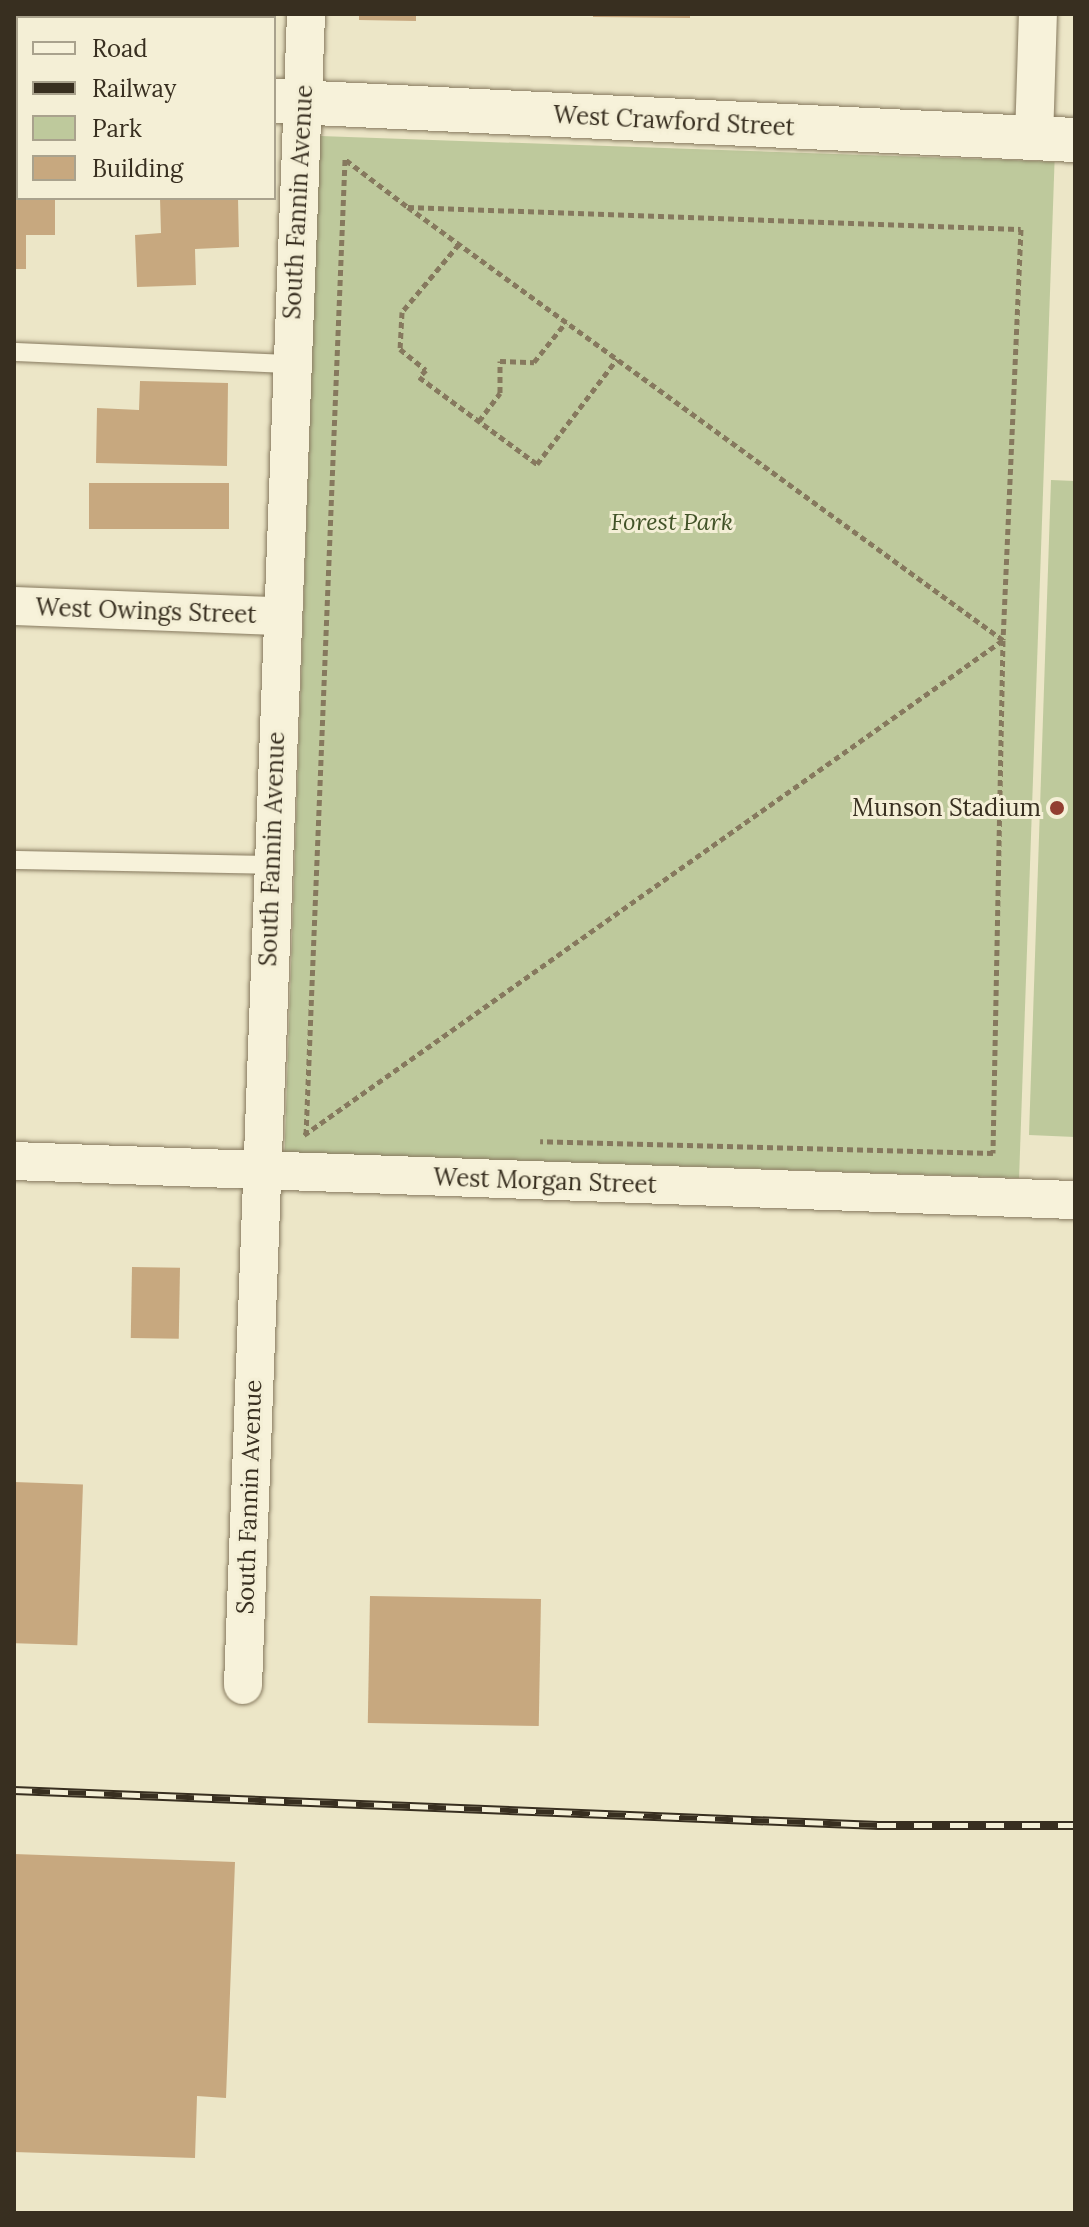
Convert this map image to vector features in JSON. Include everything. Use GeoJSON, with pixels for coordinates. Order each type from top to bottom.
{"type":"FeatureCollection","features":[{"type":"Feature","properties":{"kind":"street","name":"South Fannin Avenue"},"geometry":{"type":"LineString","coordinates":[[243,1685],[278,616],[290,364],[288,102],[306,14]]}},
{"type":"Feature","properties":{"kind":"street"},"geometry":{"type":"LineString","coordinates":[[1038,14],[1054,139]]}},
{"type":"Feature","properties":{"kind":"street","name":"West Crawford Street"},"geometry":{"type":"LineString","coordinates":[[288,102],[1054,139]]}},
{"type":"Feature","properties":{"kind":"street","name":"West Owings Street"},"geometry":{"type":"LineString","coordinates":[[14,606],[278,616]]}},
{"type":"Feature","properties":{"kind":"street","name":"West Morgan Street"},"geometry":{"type":"LineString","coordinates":[[14,1161],[1075,1200]]}},
{"type":"Feature","properties":{"kind":"lane"},"geometry":{"type":"LineString","coordinates":[[14,352],[290,364]]}},
{"type":"Feature","properties":{"kind":"lane"},"geometry":{"type":"LineString","coordinates":[[14,860],[272,865]]}},
{"type":"Feature","properties":{"kind":"path"},"geometry":{"type":"LineString","coordinates":[[304,1135],[345,159],[1003,640]]}},
{"type":"Feature","properties":{"kind":"path"},"geometry":{"type":"LineString","coordinates":[[408,207],[1021,229],[1003,640],[993,1153],[523,1141]]}},
{"type":"Feature","properties":{"kind":"path"},"geometry":{"type":"LineString","coordinates":[[459,244],[402,312],[396,334],[400,349],[426,370],[419,377],[537,464],[617,359]]}},
{"type":"Feature","properties":{"kind":"path"},"geometry":{"type":"LineString","coordinates":[[479,421],[500,393],[500,361],[534,362],[566,322]]}},
{"type":"Feature","properties":{"kind":"path"},"geometry":{"type":"LineString","coordinates":[[304,1135],[1003,640]]}},
{"type":"Feature","properties":{"kind":"path"},"geometry":{"type":"LineString","coordinates":[[304,1135],[320,1136]]}},
{"type":"Feature","properties":{"kind":"green space","name":"Forest Park"},"geometry":{"type":"Polygon","coordinates":[[[320,136],[1055,162],[1019,1178],[285,1152],[320,136]]]}},
{"type":"Feature","properties":{"kind":"green space","name":"Munson Stadium"},"geometry":{"type":"Polygon","coordinates":[[[1051,480],[1075,481],[1075,1137],[1029,1135],[1051,480]]]}},
{"type":"Feature","properties":{"kind":"building"},"geometry":{"type":"Polygon","coordinates":[[[359,14],[416,14],[416,21],[359,20],[359,14]]]}},
{"type":"Feature","properties":{"kind":"building"},"geometry":{"type":"Polygon","coordinates":[[[593,14],[690,14],[690,18],[593,17],[593,14]]]}},
{"type":"Feature","properties":{"kind":"building"},"geometry":{"type":"Polygon","coordinates":[[[14,182],[16,200],[55,200],[55,235],[26,235],[26,269],[14,269],[14,182]]]}},
{"type":"Feature","properties":{"kind":"building"},"geometry":{"type":"Polygon","coordinates":[[[160,200],[238,200],[239,247],[195,249],[196,285],[137,287],[135,235],[161,233],[160,200]]]}},
{"type":"Feature","properties":{"kind":"building"},"geometry":{"type":"Polygon","coordinates":[[[140,381],[228,383],[227,466],[96,463],[97,408],[139,410],[140,381]]]}},
{"type":"Feature","properties":{"kind":"building"},"geometry":{"type":"Polygon","coordinates":[[[89,483],[229,483],[229,529],[89,529],[89,483]]]}},
{"type":"Feature","properties":{"kind":"building"},"geometry":{"type":"Polygon","coordinates":[[[132,1267],[180,1268],[179,1339],[131,1338],[132,1267]]]}},
{"type":"Feature","properties":{"kind":"building"},"geometry":{"type":"Polygon","coordinates":[[[14,1482],[83,1484],[77,1645],[14,1643],[14,1482]]]}},
{"type":"Feature","properties":{"kind":"building"},"geometry":{"type":"Polygon","coordinates":[[[370,1596],[541,1599],[539,1726],[368,1723],[370,1596]]]}},
{"type":"Feature","properties":{"kind":"building"},"geometry":{"type":"Polygon","coordinates":[[[14,1854],[235,1862],[226,2098],[197,2096],[195,2158],[14,2152],[14,1854]]]}},
{"type":"Feature","properties":{"kind":"railway"},"geometry":{"type":"LineString","coordinates":[[14,1790],[878,1825],[1075,1825]]}},
{"type":"Feature","properties":{"kind":"place","name":"Munson Stadium"},"geometry":{"type":"Point","coordinates":[1057,808]}}]}
